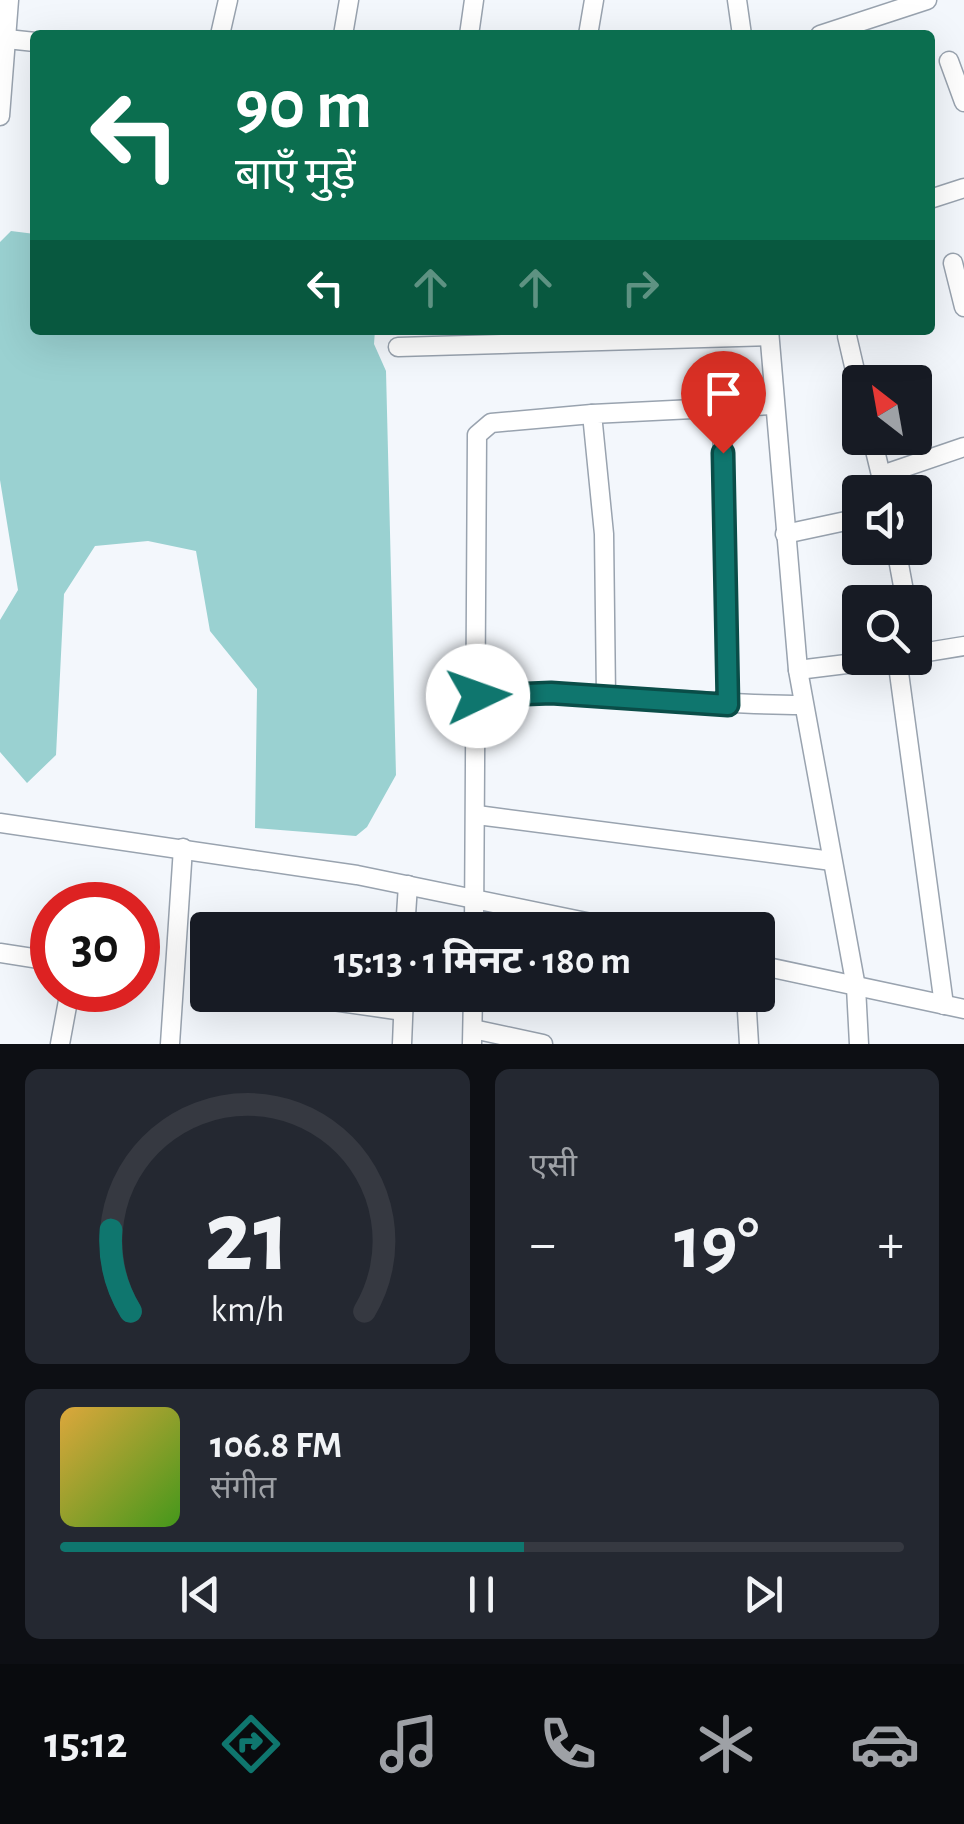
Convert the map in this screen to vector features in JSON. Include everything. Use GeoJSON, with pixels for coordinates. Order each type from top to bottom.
{"type":"FeatureCollection","features":[{"type":"Feature","properties":{"kind":"street"},"geometry":{"type":"LineString","coordinates":[[0,116],[9,0]]}},
{"type":"Feature","properties":{"kind":"street"},"geometry":{"type":"LineString","coordinates":[[221,30],[228,0]]}},
{"type":"Feature","properties":{"kind":"street"},"geometry":{"type":"LineString","coordinates":[[345,30],[349,0]]}},
{"type":"Feature","properties":{"kind":"street"},"geometry":{"type":"LineString","coordinates":[[471,30],[474,0]]}},
{"type":"Feature","properties":{"kind":"street"},"geometry":{"type":"LineString","coordinates":[[589,30],[594,0]]}},
{"type":"Feature","properties":{"kind":"street"},"geometry":{"type":"LineString","coordinates":[[737,0],[741,30]]}},
{"type":"Feature","properties":{"kind":"street"},"geometry":{"type":"LineString","coordinates":[[835,30],[924,0]]}},
{"type":"Feature","properties":{"kind":"street"},"geometry":{"type":"LineString","coordinates":[[7,39],[30,41]]}},
{"type":"Feature","properties":{"kind":"street"},"geometry":{"type":"LineString","coordinates":[[950,60],[964,102]]}},
{"type":"Feature","properties":{"kind":"street"},"geometry":{"type":"LineString","coordinates":[[935,197],[964,188]]}},
{"type":"Feature","properties":{"kind":"street"},"geometry":{"type":"LineString","coordinates":[[953,263],[964,307]]}},
{"type":"Feature","properties":{"kind":"street"},"geometry":{"type":"LineString","coordinates":[[398,347],[422,337],[657,335]]}},
{"type":"Feature","properties":{"kind":"street"},"geometry":{"type":"LineString","coordinates":[[769,335],[802,705],[856,987],[859,1044]]}},
{"type":"Feature","properties":{"kind":"street"},"geometry":{"type":"LineString","coordinates":[[847,336],[854,365]]}},
{"type":"Feature","properties":{"kind":"street"},"geometry":{"type":"LineString","coordinates":[[475,912],[476,434],[491,423],[773,406]]}},
{"type":"Feature","properties":{"kind":"street"},"geometry":{"type":"LineString","coordinates":[[722,408],[728,705]]}},
{"type":"Feature","properties":{"kind":"street"},"geometry":{"type":"LineString","coordinates":[[592,414],[604,534],[606,698]]}},
{"type":"Feature","properties":{"kind":"street"},"geometry":{"type":"LineString","coordinates":[[903,475],[964,447]]}},
{"type":"Feature","properties":{"kind":"street"},"geometry":{"type":"LineString","coordinates":[[784,534],[842,522]]}},
{"type":"Feature","properties":{"kind":"street"},"geometry":{"type":"LineString","coordinates":[[932,651],[964,646]]}},
{"type":"Feature","properties":{"kind":"street"},"geometry":{"type":"LineString","coordinates":[[798,670],[842,665]]}},
{"type":"Feature","properties":{"kind":"street"},"geometry":{"type":"LineString","coordinates":[[898,675],[944,1005]]}},
{"type":"Feature","properties":{"kind":"street"},"geometry":{"type":"LineString","coordinates":[[478,696],[551,693],[728,705],[802,705]]}},
{"type":"Feature","properties":{"kind":"street"},"geometry":{"type":"LineString","coordinates":[[477,815],[832,861]]}},
{"type":"Feature","properties":{"kind":"street"},"geometry":{"type":"LineString","coordinates":[[0,823],[408,884],[546,912]]}},
{"type":"Feature","properties":{"kind":"street"},"geometry":{"type":"LineString","coordinates":[[170,1044],[183,848]]}},
{"type":"Feature","properties":{"kind":"street"},"geometry":{"type":"LineString","coordinates":[[406,912],[408,884]]}},
{"type":"Feature","properties":{"kind":"street"},"geometry":{"type":"LineString","coordinates":[[0,953],[30,958]]}},
{"type":"Feature","properties":{"kind":"street"},"geometry":{"type":"LineString","coordinates":[[775,969],[964,1009]]}},
{"type":"Feature","properties":{"kind":"street"},"geometry":{"type":"LineString","coordinates":[[60,1044],[66,1012]]}},
{"type":"Feature","properties":{"kind":"street"},"geometry":{"type":"LineString","coordinates":[[402,1044],[404,1012]]}},
{"type":"Feature","properties":{"kind":"street"},"geometry":{"type":"LineString","coordinates":[[747,1012],[749,1044]]}},
{"type":"Feature","properties":{"kind":"street"},"geometry":{"type":"LineString","coordinates":[[472,1036],[543,1044]]}},
{"type":"Feature","properties":{"kind":"water"},"geometry":{"type":"Polygon","coordinates":[[[11,231],[30,233],[30,335],[375,335],[374,344],[386,371],[396,775],[367,827],[356,836],[255,828],[257,689],[210,631],[196,551],[148,541],[95,546],[64,594],[56,755],[27,783],[0,752],[0,620],[18,590],[0,480],[0,242],[11,231]]]}},
{"type":"Feature","properties":{"kind":"route"},"geometry":{"type":"LineString","coordinates":[[478,696],[551,693],[728,705],[723,453]]}}]}
